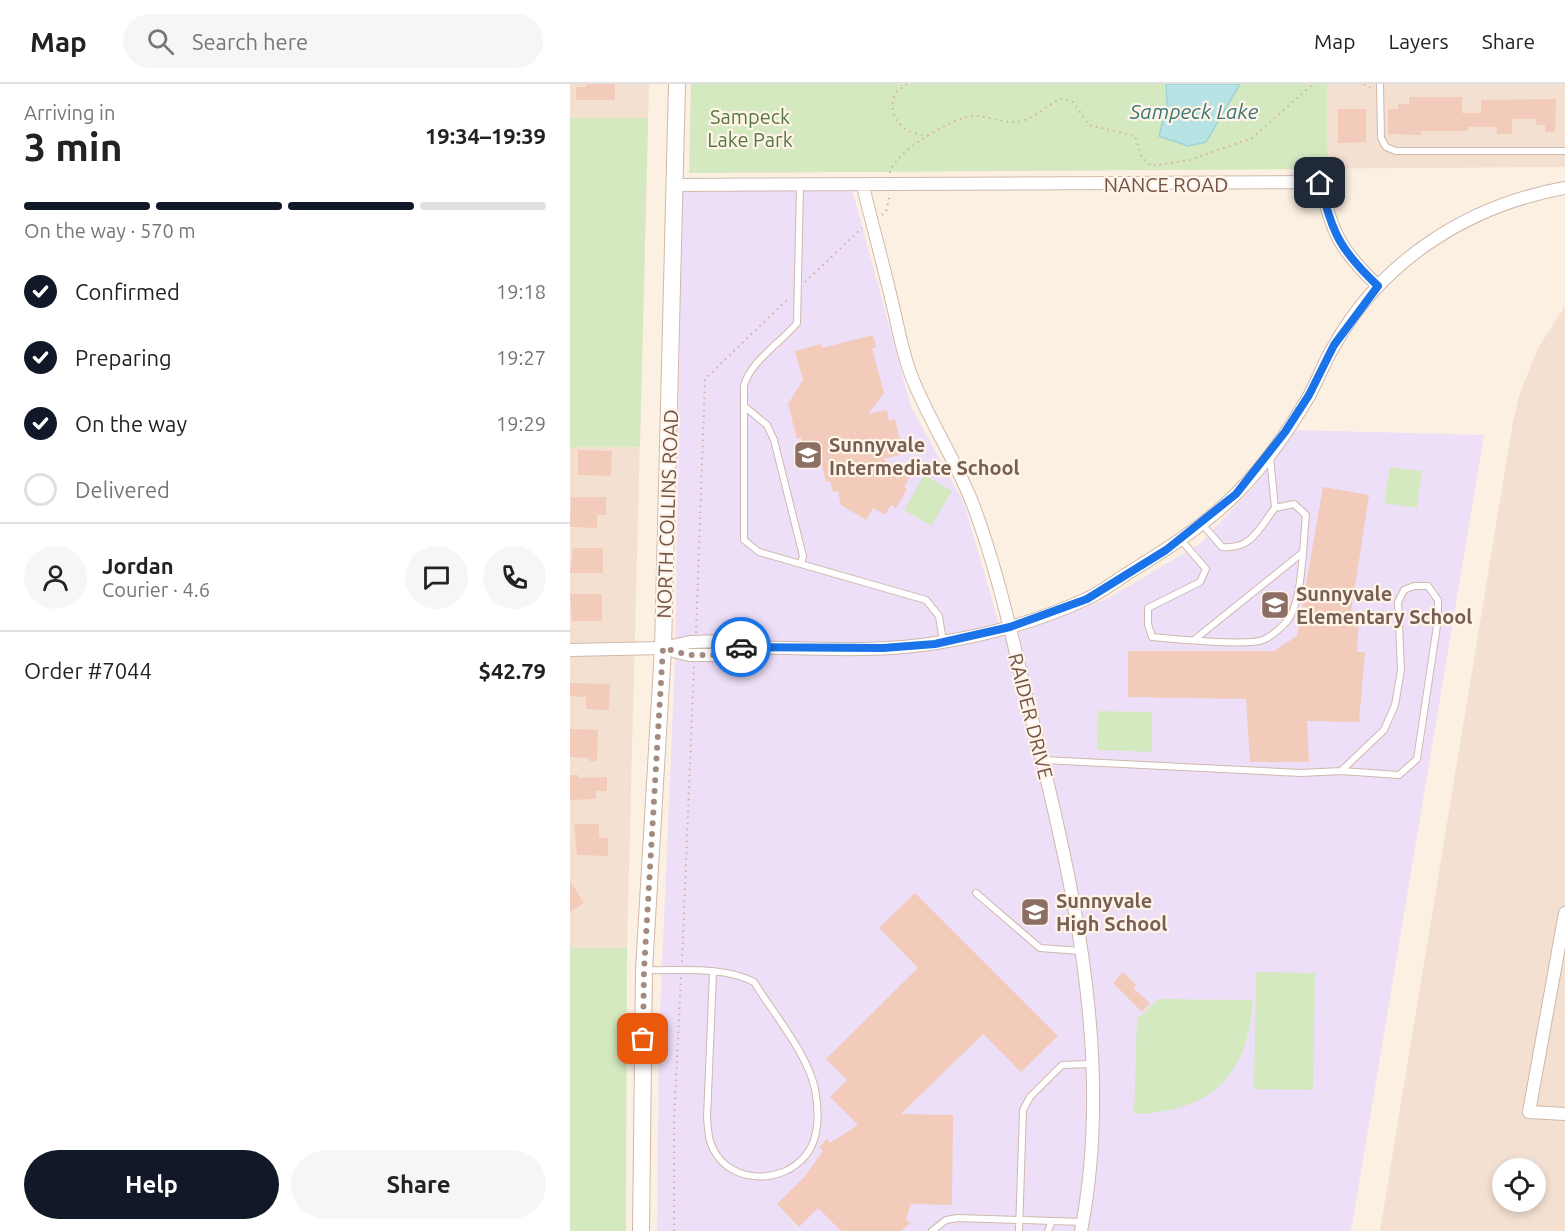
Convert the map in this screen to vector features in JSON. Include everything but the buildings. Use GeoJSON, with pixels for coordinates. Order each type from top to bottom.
{"type":"FeatureCollection","features":[{"type":"Feature","properties":{"kind":"street","name":"NORTH COLLINS ROAD"},"geometry":{"type":"LineString","coordinates":[[641,1231],[644,970],[663,648],[677,84]]}},
{"type":"Feature","properties":{"kind":"street","name":"NANCE ROAD"},"geometry":{"type":"LineString","coordinates":[[675,185],[1320,183],[1329,221],[1341,247],[1378,286]]}},
{"type":"Feature","properties":{"kind":"street","name":"RAIDER DRIVE"},"geometry":{"type":"LineString","coordinates":[[863,186],[910,372],[972,501],[1010,627],[1073,896],[1081,951],[1091,1064],[1090,1185],[1082,1226]]}},
{"type":"Feature","properties":{"kind":"street"},"geometry":{"type":"LineString","coordinates":[[570,650],[663,648],[695,641],[725,641],[732,647],[883,648],[943,642],[1010,627],[1087,599],[1202,524],[1236,494],[1270,453],[1309,395],[1334,345],[1378,286],[1433,237],[1497,206],[1532,194],[1565,188]]}},
{"type":"Feature","properties":{"kind":"street"},"geometry":{"type":"LineString","coordinates":[[663,648],[695,655],[724,655],[732,647]]}},
{"type":"Feature","properties":{"kind":"street"},"geometry":{"type":"LineString","coordinates":[[1565,913],[1529,1112],[1565,1114]]}},
{"type":"Feature","properties":{"kind":"lane"},"geometry":{"type":"LineString","coordinates":[[1380,84],[1381,138],[1386,147],[1396,152],[1565,151]]}},
{"type":"Feature","properties":{"kind":"lane"},"geometry":{"type":"LineString","coordinates":[[800,186],[800,288],[797,323],[746,378],[744,540],[759,552],[926,600],[939,616],[943,642]]}},
{"type":"Feature","properties":{"kind":"lane"},"geometry":{"type":"LineString","coordinates":[[744,406],[767,425],[774,440],[803,556],[801,564]]}},
{"type":"Feature","properties":{"kind":"lane"},"geometry":{"type":"LineString","coordinates":[[1270,453],[1275,508]]}},
{"type":"Feature","properties":{"kind":"lane"},"geometry":{"type":"LineString","coordinates":[[1180,539],[1206,569],[1200,582],[1148,608],[1148,624],[1152,637],[1194,640],[1263,640],[1289,619],[1297,596],[1306,514],[1294,504],[1275,508],[1249,543],[1234,549],[1222,547],[1202,524]]}},
{"type":"Feature","properties":{"kind":"lane"},"geometry":{"type":"LineString","coordinates":[[1194,640],[1302,553]]}},
{"type":"Feature","properties":{"kind":"lane"},"geometry":{"type":"LineString","coordinates":[[1042,760],[1301,773],[1341,771],[1399,775],[1418,759],[1438,619],[1438,600],[1428,586],[1414,586],[1404,590],[1398,602],[1401,670],[1395,705],[1384,730],[1341,771]]}},
{"type":"Feature","properties":{"kind":"lane"},"geometry":{"type":"LineString","coordinates":[[976,892],[1040,948],[1081,951]]}},
{"type":"Feature","properties":{"kind":"lane"},"geometry":{"type":"LineString","coordinates":[[644,970],[740,974],[754,982],[808,1066],[815,1088],[818,1111],[816,1135],[807,1154],[792,1169],[773,1176],[750,1177],[730,1170],[710,1142],[707,1118],[714,973]]}},
{"type":"Feature","properties":{"kind":"lane"},"geometry":{"type":"LineString","coordinates":[[1019,1231],[1023,1110],[1029,1097],[1062,1065],[1091,1064]]}},
{"type":"Feature","properties":{"kind":"lane"},"geometry":{"type":"LineString","coordinates":[[932,1231],[946,1220],[958,1218],[1052,1221],[1082,1226]]}},
{"type":"Feature","properties":{"kind":"lane"},"geometry":{"type":"LineString","coordinates":[[1048,1231],[1052,1221]]}},
{"type":"Feature","properties":{"kind":"path"},"geometry":{"type":"LineString","coordinates":[[907,84],[896,92],[891,112],[897,123],[906,131],[929,136]]}},
{"type":"Feature","properties":{"kind":"path"},"geometry":{"type":"LineString","coordinates":[[695,641],[705,379],[872,221],[886,212],[891,167],[901,155],[955,120],[968,116],[1018,122],[1035,117],[1055,101],[1067,99],[1076,105],[1089,125],[1135,136],[1142,158],[1146,163],[1157,167],[1190,160],[1251,138],[1313,84]]}},
{"type":"Feature","properties":{"kind":"path"},"geometry":{"type":"LineString","coordinates":[[674,1231],[674,1120],[695,655]]}},
{"type":"Feature","properties":{"kind":"shaded area"},"geometry":{"type":"Polygon","coordinates":[[[570,84],[649,84],[627,948],[570,948],[570,84]]]}},
{"type":"Feature","properties":{"kind":"shaded area","name":"Sampeck Lake Park"},"geometry":{"type":"Polygon","coordinates":[[[691,84],[1565,84],[1565,167],[689,173],[691,84]]]}},
{"type":"Feature","properties":{"kind":"shaded area","name":"Sunnyvale High School"},"geometry":{"type":"Polygon","coordinates":[[[852,189],[911,407],[964,503],[1003,638],[1107,599],[1201,543],[1255,485],[1294,430],[1484,435],[1351,1231],[657,1231],[659,1038],[675,661],[682,192],[852,189]]]}},
{"type":"Feature","properties":{"kind":"shaded area"},"geometry":{"type":"Polygon","coordinates":[[[1565,306],[1565,1231],[1380,1231],[1513,422],[1520,393],[1538,348],[1565,306]]]}},
{"type":"Feature","properties":{"kind":"green space","name":"Sampeck Lake Park"},"geometry":{"type":"Polygon","coordinates":[[[691,84],[1327,84],[1327,169],[689,173],[691,84]]]}},
{"type":"Feature","properties":{"kind":"green space"},"geometry":{"type":"Polygon","coordinates":[[[570,118],[648,118],[640,447],[570,447],[570,118]]]}},
{"type":"Feature","properties":{"kind":"green space"},"geometry":{"type":"Polygon","coordinates":[[[1390,467],[1422,471],[1417,508],[1384,503],[1390,467]]]}},
{"type":"Feature","properties":{"kind":"green space"},"geometry":{"type":"Polygon","coordinates":[[[924,475],[952,491],[931,526],[904,510],[924,475]]]}},
{"type":"Feature","properties":{"kind":"green space"},"geometry":{"type":"Polygon","coordinates":[[[1098,711],[1152,712],[1152,752],[1097,750],[1098,711]]]}},
{"type":"Feature","properties":{"kind":"green space"},"geometry":{"type":"Polygon","coordinates":[[[570,948],[627,948],[626,1231],[570,1231],[570,948]]]}},
{"type":"Feature","properties":{"kind":"green space"},"geometry":{"type":"Polygon","coordinates":[[[1256,972],[1315,973],[1313,1090],[1254,1089],[1256,972]]]}},
{"type":"Feature","properties":{"kind":"green space"},"geometry":{"type":"Polygon","coordinates":[[[1158,999],[1253,1000],[1250,1027],[1243,1050],[1233,1069],[1220,1085],[1204,1097],[1184,1106],[1161,1112],[1134,1114],[1137,1019],[1158,999]]]}},
{"type":"Feature","properties":{"kind":"water","name":"Sampeck Lake"},"geometry":{"type":"Polygon","coordinates":[[[1166,84],[1240,84],[1206,142],[1188,146],[1159,136],[1167,105],[1166,84]]]}},
{"type":"Feature","properties":{"kind":"way so far"},"geometry":{"type":"LineString","coordinates":[[643,1039],[644,970],[663,648],[689,655],[724,655],[732,647],[741,647]]}},
{"type":"Feature","properties":{"kind":"place","name":"Sunnyvale Intermediate School"},"geometry":{"type":"Point","coordinates":[808,455]}},
{"type":"Feature","properties":{"kind":"place","name":"Sunnyvale Elementary School"},"geometry":{"type":"Point","coordinates":[1275,605]}},
{"type":"Feature","properties":{"kind":"place","name":"Sunnyvale High School"},"geometry":{"type":"Point","coordinates":[1035,912]}},
{"type":"Feature","properties":{"kind":"route"},"geometry":{"type":"LineString","coordinates":[[741,647],[883,648],[935,644],[1010,627],[1087,599],[1166,550],[1202,524],[1236,494],[1270,453],[1309,395],[1334,345],[1378,286],[1341,247],[1329,221],[1320,183]]}}]}
